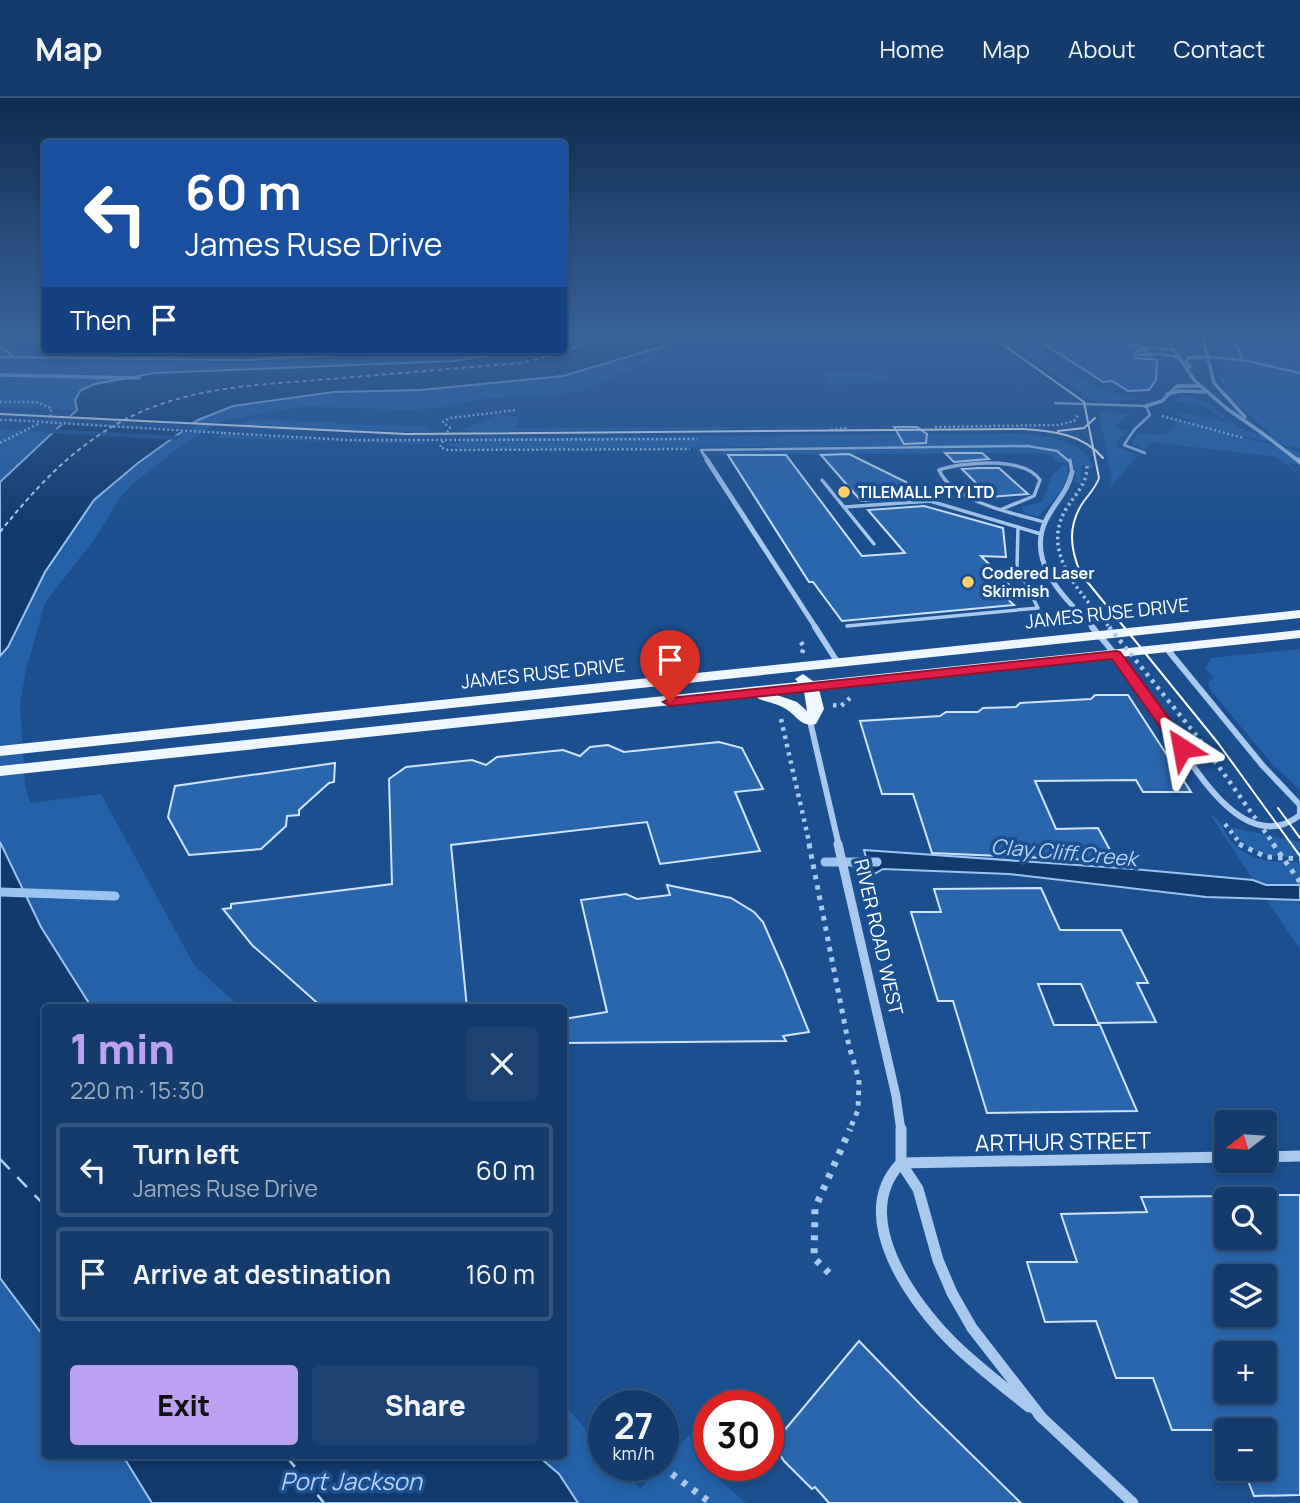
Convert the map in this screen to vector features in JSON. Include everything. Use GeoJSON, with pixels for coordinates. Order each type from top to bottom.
{"type":"FeatureCollection","features":[{"type":"Feature","properties":{"kind":"main road","name":"JAMES RUSE DRIVE"},"geometry":{"type":"LineString","coordinates":[[0,751],[1300,614]]}},
{"type":"Feature","properties":{"kind":"main road"},"geometry":{"type":"LineString","coordinates":[[0,771],[1300,634]]}},
{"type":"Feature","properties":{"kind":"main road"},"geometry":{"type":"LineString","coordinates":[[750,693],[791,705],[810,721],[816,709],[811,687],[800,677],[777,669]]}},
{"type":"Feature","properties":{"kind":"street"},"geometry":{"type":"LineString","coordinates":[[1146,406],[1163,400]]}},
{"type":"Feature","properties":{"kind":"street"},"geometry":{"type":"LineString","coordinates":[[1217,400],[1300,462]]}},
{"type":"Feature","properties":{"kind":"street"},"geometry":{"type":"LineString","coordinates":[[1229,400],[1262,433]]}},
{"type":"Feature","properties":{"kind":"street"},"geometry":{"type":"LineString","coordinates":[[702,452],[838,663]]}},
{"type":"Feature","properties":{"kind":"street"},"geometry":{"type":"LineString","coordinates":[[1072,471],[1070,485],[1044,522],[1041,534],[1050,579],[1100,635],[1143,690],[1215,797],[1234,813],[1267,826],[1281,826],[1293,822],[1300,815],[1300,805],[1263,766],[1167,649]]}},
{"type":"Feature","properties":{"kind":"street","name":"RIVER ROAD WEST"},"geometry":{"type":"LineString","coordinates":[[810,721],[896,1096],[901,1129],[901,1163]]}},
{"type":"Feature","properties":{"kind":"street"},"geometry":{"type":"LineString","coordinates":[[1278,1157],[1300,1156]]}},
{"type":"Feature","properties":{"kind":"street","name":"ARTHUR STREET"},"geometry":{"type":"LineString","coordinates":[[901,1163],[1214,1157]]}},
{"type":"Feature","properties":{"kind":"street"},"geometry":{"type":"LineString","coordinates":[[1042,1418],[992,1355],[952,1293],[938,1260],[918,1189],[901,1163],[887,1181],[880,1205],[884,1234],[912,1293],[955,1345],[1042,1418],[1133,1503]]}},
{"type":"Feature","properties":{"kind":"lane"},"geometry":{"type":"LineString","coordinates":[[1055,403],[1146,406],[1150,415],[1134,430],[1124,445],[1145,453]]}},
{"type":"Feature","properties":{"kind":"lane"},"geometry":{"type":"LineString","coordinates":[[702,452],[1028,446],[1063,454],[1070,459],[1072,471]]}},
{"type":"Feature","properties":{"kind":"lane"},"geometry":{"type":"LineString","coordinates":[[1002,509],[1034,496],[1040,480],[1038,476],[1028,469],[1004,464],[948,467],[939,471],[942,478],[965,496],[1002,509],[1044,522]]}},
{"type":"Feature","properties":{"kind":"lane"},"geometry":{"type":"LineString","coordinates":[[822,480],[874,544]]}},
{"type":"Feature","properties":{"kind":"lane"},"geometry":{"type":"LineString","coordinates":[[844,507],[930,501],[1041,534]]}},
{"type":"Feature","properties":{"kind":"lane"},"geometry":{"type":"LineString","coordinates":[[847,626],[1038,608],[1017,566],[1018,527]]}},
{"type":"Feature","properties":{"kind":"path"},"geometry":{"type":"LineString","coordinates":[[0,402],[41,403],[51,408],[51,415]]}},
{"type":"Feature","properties":{"kind":"path"},"geometry":{"type":"LineString","coordinates":[[935,427],[1059,425],[1077,419],[1076,409]]}},
{"type":"Feature","properties":{"kind":"path"},"geometry":{"type":"LineString","coordinates":[[447,432],[450,428],[443,422],[450,418],[517,410]]}},
{"type":"Feature","properties":{"kind":"path"},"geometry":{"type":"LineString","coordinates":[[1177,412],[1173,417],[1247,439]]}},
{"type":"Feature","properties":{"kind":"path"},"geometry":{"type":"LineString","coordinates":[[0,420],[339,439],[467,440]]}},
{"type":"Feature","properties":{"kind":"path"},"geometry":{"type":"LineString","coordinates":[[0,443],[40,423]]}},
{"type":"Feature","properties":{"kind":"path"},"geometry":{"type":"LineString","coordinates":[[950,427],[954,432]]}},
{"type":"Feature","properties":{"kind":"path"},"geometry":{"type":"LineString","coordinates":[[831,430],[849,428]]}},
{"type":"Feature","properties":{"kind":"path"},"geometry":{"type":"LineString","coordinates":[[443,441],[440,447],[448,450],[702,452]]}},
{"type":"Feature","properties":{"kind":"path"},"geometry":{"type":"LineString","coordinates":[[1087,466],[1086,482],[1065,509],[1059,523],[1059,549],[1063,566],[1075,586],[1200,740],[1300,883]]}},
{"type":"Feature","properties":{"kind":"path"},"geometry":{"type":"LineString","coordinates":[[772,712],[781,716],[819,887],[849,1046],[859,1080],[858,1110],[815,1208],[814,1258],[830,1273]]}},
{"type":"Feature","properties":{"kind":"path"},"geometry":{"type":"LineString","coordinates":[[1234,813],[1225,825],[1236,842],[1264,859],[1300,859]]}},
{"type":"Feature","properties":{"kind":"path"},"geometry":{"type":"LineString","coordinates":[[679,1479],[712,1503]]}},
{"type":"Feature","properties":{"kind":"shaded area"},"geometry":{"type":"Polygon","coordinates":[[[0,400],[82,400],[82,407],[77,407],[77,410],[0,407],[0,400]]]}},
{"type":"Feature","properties":{"kind":"shaded area"},"geometry":{"type":"Polygon","coordinates":[[[279,400],[479,400],[446,407],[405,410],[306,406],[224,420],[185,443],[122,495],[96,537],[45,603],[26,670],[20,704],[25,784],[30,803],[101,794],[194,965],[237,1004],[89,1004],[41,927],[0,842],[0,656],[8,647],[45,572],[94,500],[138,463],[198,420],[233,406],[279,400]]]}},
{"type":"Feature","properties":{"kind":"shaded area"},"geometry":{"type":"Polygon","coordinates":[[[1091,400],[1137,400],[1095,402],[1091,400]]]}},
{"type":"Feature","properties":{"kind":"shaded area"},"geometry":{"type":"Polygon","coordinates":[[[1200,400],[1245,430],[1272,435],[1234,400],[1300,400],[1300,449],[1200,426],[1178,415],[1186,413],[1231,423],[1205,407],[1174,401],[1200,400]]]}},
{"type":"Feature","properties":{"kind":"shaded area"},"geometry":{"type":"Polygon","coordinates":[[[1105,412],[1139,415],[1124,416],[1115,428],[1127,431],[1116,441],[1119,448],[1138,455],[1109,489],[1112,478],[1103,436],[1107,436],[1102,432],[1099,414],[1105,412]]]}},
{"type":"Feature","properties":{"kind":"shaded area"},"geometry":{"type":"Polygon","coordinates":[[[497,415],[520,416],[517,428],[945,426],[470,432],[457,428],[468,428],[497,415]]]}},
{"type":"Feature","properties":{"kind":"shaded area"},"geometry":{"type":"Polygon","coordinates":[[[1163,417],[1300,452],[1300,464],[1288,463],[1300,475],[1276,457],[1151,442],[1145,449],[1131,444],[1137,433],[1165,435],[1177,423],[1163,417]]]}},
{"type":"Feature","properties":{"kind":"shaded area"},"geometry":{"type":"Polygon","coordinates":[[[257,419],[431,429],[430,432],[238,426],[257,419]]]}},
{"type":"Feature","properties":{"kind":"shaded area"},"geometry":{"type":"Polygon","coordinates":[[[0,430],[50,432],[44,443],[0,482],[0,430]]]}},
{"type":"Feature","properties":{"kind":"shaded area"},"geometry":{"type":"Polygon","coordinates":[[[1016,433],[1050,437],[1073,445],[1089,459],[1093,469],[1082,465],[1081,484],[1076,483],[1073,459],[1057,449],[1035,445],[500,449],[459,448],[444,444],[466,442],[468,438],[1016,433]]]}},
{"type":"Feature","properties":{"kind":"shaded area"},"geometry":{"type":"Polygon","coordinates":[[[222,434],[332,441],[425,441],[424,444],[215,438],[222,434]]]}},
{"type":"Feature","properties":{"kind":"shaded area"},"geometry":{"type":"Polygon","coordinates":[[[1025,448],[1053,453],[1067,462],[1057,462],[1052,455],[1032,453],[723,455],[721,451],[1025,448]]]}},
{"type":"Feature","properties":{"kind":"shaded area"},"geometry":{"type":"Polygon","coordinates":[[[1062,465],[1067,466],[1063,488],[1038,517],[1026,514],[1021,507],[1042,502],[1053,473],[1057,473],[1062,465]]]}},
{"type":"Feature","properties":{"kind":"shaded area"},"geometry":{"type":"Polygon","coordinates":[[[1300,649],[1300,790],[1273,765],[1211,691],[1208,682],[1214,678],[1205,668],[1211,658],[1300,649]]]}},
{"type":"Feature","properties":{"kind":"shaded area"},"geometry":{"type":"Polygon","coordinates":[[[1210,814],[1219,821],[1240,850],[1256,858],[1300,862],[1300,885],[1266,885],[1253,880],[1210,814]]]}},
{"type":"Feature","properties":{"kind":"shaded area"},"geometry":{"type":"Polygon","coordinates":[[[1229,827],[1300,842],[1300,857],[1260,853],[1244,844],[1229,827]]]}},
{"type":"Feature","properties":{"kind":"shaded area"},"geometry":{"type":"Polygon","coordinates":[[[1267,900],[1300,900],[1300,950],[1267,900]]]}},
{"type":"Feature","properties":{"kind":"shaded area"},"geometry":{"type":"Polygon","coordinates":[[[0,1278],[42,1334],[42,1459],[125,1459],[152,1503],[0,1503],[0,1278]]]}},
{"type":"Feature","properties":{"kind":"shaded area"},"geometry":{"type":"Polygon","coordinates":[[[567,1408],[588,1431],[588,1481],[633,1481],[640,1489],[647,1481],[679,1481],[679,1446],[689,1435],[693,1441],[693,1481],[722,1481],[746,1503],[578,1503],[559,1474],[542,1459],[567,1459],[567,1408]]]}},
{"type":"Feature","properties":{"kind":"water"},"geometry":{"type":"Polygon","coordinates":[[[75,400],[279,400],[233,406],[198,420],[138,463],[94,500],[45,572],[8,647],[0,656],[0,482],[77,410],[75,400]]]}},
{"type":"Feature","properties":{"kind":"water"},"geometry":{"type":"Polygon","coordinates":[[[0,842],[41,927],[89,1004],[42,1004],[42,1334],[0,1278],[0,842]]]}},
{"type":"Feature","properties":{"kind":"water"},"geometry":{"type":"Polygon","coordinates":[[[864,850],[1133,869],[1253,880],[1266,885],[1300,885],[1300,900],[1206,897],[1009,874],[883,869],[874,874],[870,872],[864,850]]]}},
{"type":"Feature","properties":{"kind":"water","name":"Port Jackson"},"geometry":{"type":"Polygon","coordinates":[[[125,1459],[542,1459],[559,1474],[578,1503],[152,1503],[125,1459]]]}},
{"type":"Feature","properties":{"kind":"pier"},"geometry":{"type":"Polygon","coordinates":[[[64,416],[199,424],[188,432],[55,424],[64,416]]]}},
{"type":"Feature","properties":{"kind":"pier"},"geometry":{"type":"Polygon","coordinates":[[[48,429],[181,436],[176,440],[46,433],[48,429]]]}},
{"type":"Feature","properties":{"kind":"building"},"geometry":{"type":"Polygon","coordinates":[[[894,427],[917,427],[927,434],[926,443],[904,444],[894,427]]]}},
{"type":"Feature","properties":{"kind":"building"},"geometry":{"type":"Polygon","coordinates":[[[945,453],[982,453],[989,459],[954,462],[945,453]]]}},
{"type":"Feature","properties":{"kind":"building"},"geometry":{"type":"Polygon","coordinates":[[[849,454],[906,482],[921,497],[861,501],[821,455],[849,454]]]}},
{"type":"Feature","properties":{"kind":"building"},"geometry":{"type":"Polygon","coordinates":[[[728,455],[786,455],[862,556],[905,553],[868,510],[924,506],[1003,528],[1006,557],[981,556],[1019,595],[1005,597],[1014,605],[842,621],[813,582],[809,582],[728,455]]]}},
{"type":"Feature","properties":{"kind":"building"},"geometry":{"type":"Polygon","coordinates":[[[999,468],[1028,494],[990,497],[962,469],[999,468]]]}},
{"type":"Feature","properties":{"kind":"building"},"geometry":{"type":"Polygon","coordinates":[[[1095,695],[1128,695],[1191,792],[1143,792],[1136,780],[1035,781],[1056,829],[1098,828],[1116,861],[932,853],[913,794],[882,794],[860,721],[940,716],[946,712],[978,712],[983,708],[1016,707],[1020,703],[1091,699],[1095,695]]]}},
{"type":"Feature","properties":{"kind":"building"},"geometry":{"type":"Polygon","coordinates":[[[719,742],[742,748],[763,789],[735,792],[760,851],[660,864],[647,822],[451,845],[467,1004],[318,1004],[252,945],[223,909],[231,908],[231,904],[392,884],[389,779],[406,767],[472,760],[486,765],[497,757],[563,750],[580,756],[590,747],[608,745],[624,752],[719,742]]]}},
{"type":"Feature","properties":{"kind":"building"},"geometry":{"type":"Polygon","coordinates":[[[335,763],[334,782],[329,783],[299,810],[299,815],[287,816],[286,826],[261,849],[189,855],[168,817],[175,786],[335,763]]]}},
{"type":"Feature","properties":{"kind":"building"},"geometry":{"type":"Polygon","coordinates":[[[667,885],[731,898],[754,912],[763,922],[809,1032],[783,1036],[786,1041],[567,1043],[567,1019],[607,1012],[581,900],[626,894],[637,899],[670,895],[667,885]]]}},
{"type":"Feature","properties":{"kind":"building"},"geometry":{"type":"Polygon","coordinates":[[[1041,888],[1060,930],[1121,930],[1148,983],[1137,983],[1156,1022],[1098,1023],[1081,984],[1038,984],[1054,1025],[1100,1025],[1137,1111],[987,1113],[953,1001],[938,1001],[911,912],[941,912],[934,889],[1041,888]]]}},
{"type":"Feature","properties":{"kind":"building"},"geometry":{"type":"Polygon","coordinates":[[[1277,1195],[1300,1195],[1300,1495],[1254,1496],[1248,1481],[1277,1481],[1277,1418],[1214,1418],[1214,1430],[1172,1430],[1153,1378],[1116,1378],[1096,1321],[1045,1322],[1027,1262],[1077,1262],[1061,1214],[1147,1212],[1141,1197],[1214,1196],[1214,1250],[1277,1250],[1277,1195]]]}},
{"type":"Feature","properties":{"kind":"building"},"geometry":{"type":"Polygon","coordinates":[[[859,1341],[1021,1503],[829,1503],[815,1487],[812,1489],[784,1461],[784,1431],[859,1341]]]}},
{"type":"Feature","properties":{"kind":"waterway","name":"Clay Cliff Creek"},"geometry":{"type":"LineString","coordinates":[[825,862],[877,862]]}},
{"type":"Feature","properties":{"kind":"waterway","name":"Clay Cliff Creek"},"geometry":{"type":"LineString","coordinates":[[0,892],[115,896]]}},
{"type":"Feature","properties":{"kind":"ferry route"},"geometry":{"type":"LineString","coordinates":[[0,532],[42,484],[89,442],[126,419],[177,400]]}},
{"type":"Feature","properties":{"kind":"ferry route"},"geometry":{"type":"LineString","coordinates":[[0,1159],[42,1203]]}},
{"type":"Feature","properties":{"kind":"ferry route"},"geometry":{"type":"LineString","coordinates":[[288,1459],[324,1503]]}},
{"type":"Feature","properties":{"kind":"tram line"},"geometry":{"type":"LineString","coordinates":[[1081,400],[1084,402],[1088,424]]}},
{"type":"Feature","properties":{"kind":"tram line"},"geometry":{"type":"LineString","coordinates":[[0,414],[406,434],[1023,429],[1067,435],[1093,449]]}},
{"type":"Feature","properties":{"kind":"tram line"},"geometry":{"type":"LineString","coordinates":[[1088,424],[1095,418]]}},
{"type":"Feature","properties":{"kind":"tram line"},"geometry":{"type":"LineString","coordinates":[[1058,431],[1084,428],[1088,424]]}},
{"type":"Feature","properties":{"kind":"tram line"},"geometry":{"type":"LineString","coordinates":[[1088,424],[1093,449]]}},
{"type":"Feature","properties":{"kind":"tram line"},"geometry":{"type":"LineString","coordinates":[[1093,449],[1103,458]]}},
{"type":"Feature","properties":{"kind":"tram line"},"geometry":{"type":"LineString","coordinates":[[1093,449],[1099,478],[1079,510],[1072,537],[1074,555],[1081,574],[1218,743],[1300,856]]}},
{"type":"Feature","properties":{"kind":"tram line"},"geometry":{"type":"LineString","coordinates":[[1278,808],[1300,838]]}},
{"type":"Feature","properties":{"kind":"place","name":"TILEMALL PTY LTD"},"geometry":{"type":"Point","coordinates":[844,492]}},
{"type":"Feature","properties":{"kind":"place","name":"Codered Laser Skirmish"},"geometry":{"type":"Point","coordinates":[968,582]}},
{"type":"Feature","properties":{"kind":"route"},"geometry":{"type":"LineString","coordinates":[[670,702],[1116,655],[1182,748]]}}]}
